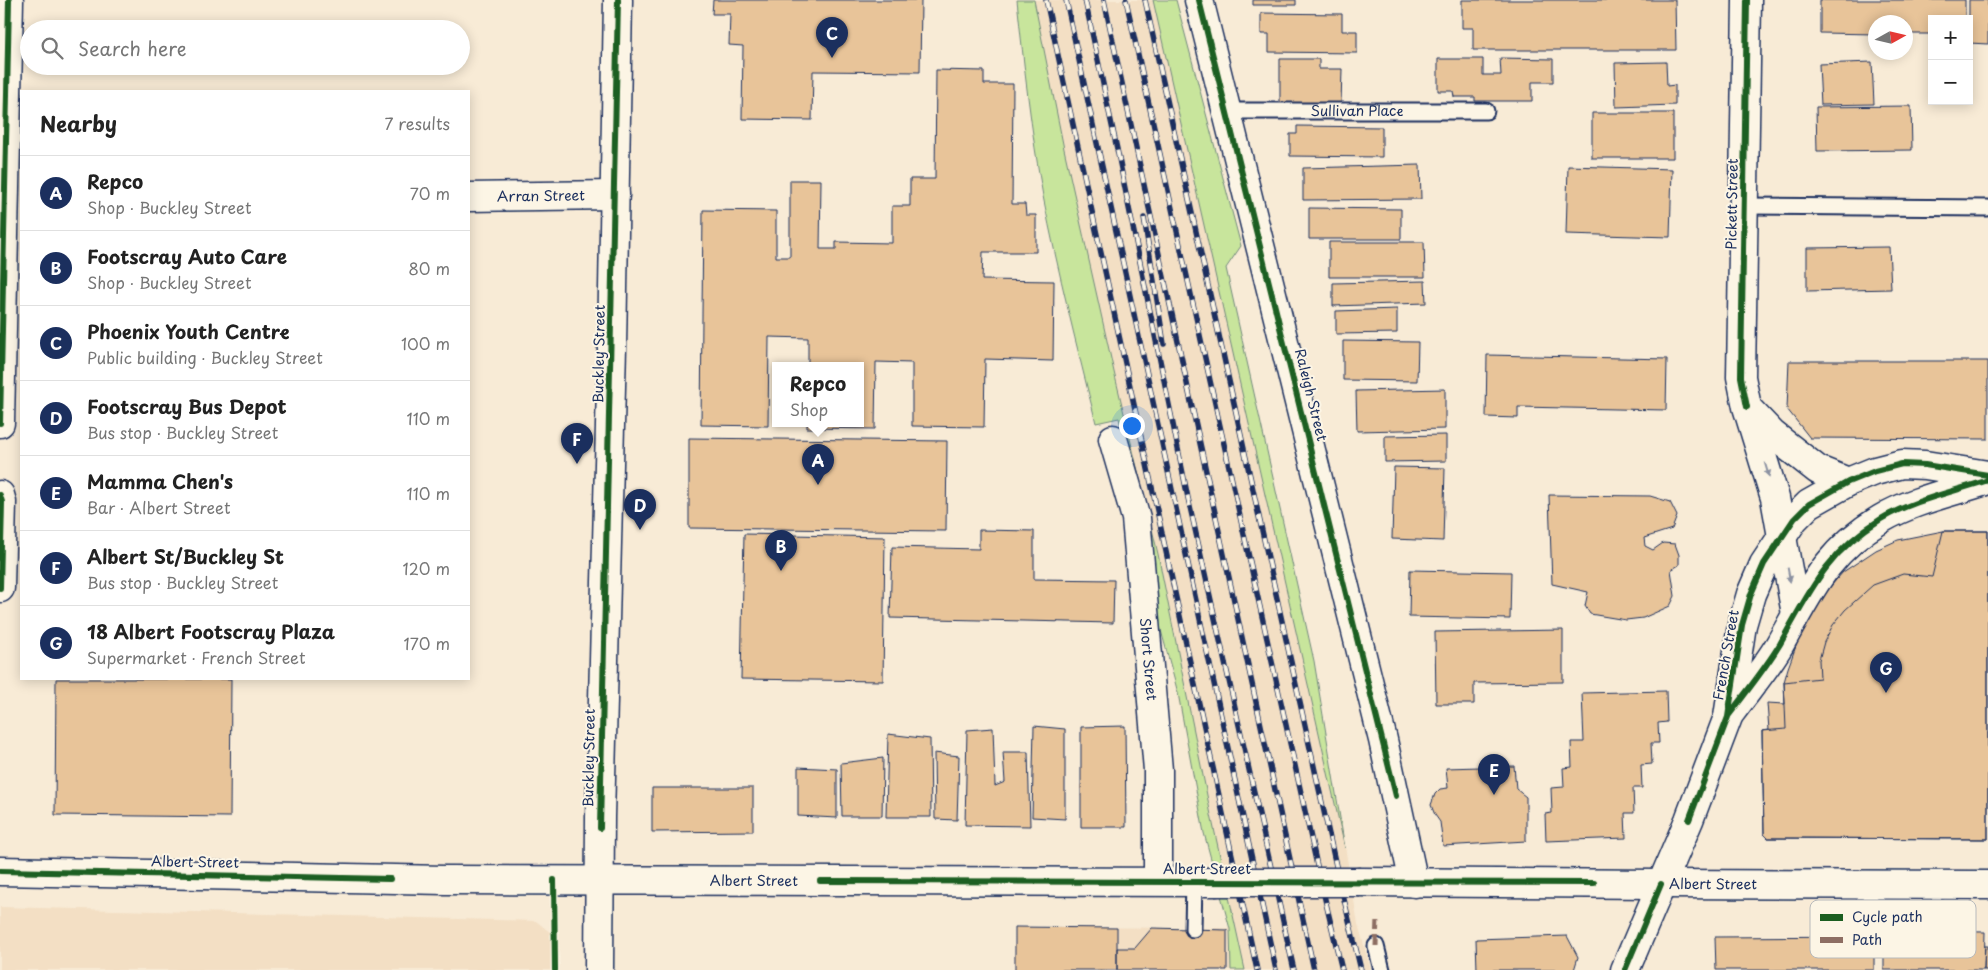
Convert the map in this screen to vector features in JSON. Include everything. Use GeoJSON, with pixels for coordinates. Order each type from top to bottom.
{"type":"FeatureCollection","features":[{"type":"Feature","properties":{"kind":"street"},"geometry":{"type":"LineString","coordinates":[[0,424],[12,198],[9,0]]}},
{"type":"Feature","properties":{"kind":"street","name":"Buckley Street"},"geometry":{"type":"LineString","coordinates":[[599,970],[599,880],[618,0]]}},
{"type":"Feature","properties":{"kind":"street","name":"Raleigh Street"},"geometry":{"type":"LineString","coordinates":[[1199,0],[1383,740],[1414,883]]}},
{"type":"Feature","properties":{"kind":"street","name":"Pickett Street"},"geometry":{"type":"LineString","coordinates":[[1747,0],[1741,377],[1747,407],[1768,471],[1796,614]]}},
{"type":"Feature","properties":{"kind":"street","name":"Arran Street"},"geometry":{"type":"LineString","coordinates":[[470,197],[615,195]]}},
{"type":"Feature","properties":{"kind":"street"},"geometry":{"type":"LineString","coordinates":[[1747,407],[1772,434],[1818,470],[1848,482]]}},
{"type":"Feature","properties":{"kind":"street","name":"Short Street"},"geometry":{"type":"LineString","coordinates":[[1113,439],[1136,518],[1158,770],[1158,881]]}},
{"type":"Feature","properties":{"kind":"street","name":"French Street"},"geometry":{"type":"LineString","coordinates":[[1625,970],[1687,826],[1728,717],[1742,624],[1751,594],[1764,564],[1794,519],[1809,504],[1848,482],[1875,471],[1902,464],[1925,465],[1988,475]]}},
{"type":"Feature","properties":{"kind":"street","name":"French Street"},"geometry":{"type":"LineString","coordinates":[[1728,717],[1779,645],[1815,581],[1836,553],[1882,518],[1915,504],[1988,480]]}},
{"type":"Feature","properties":{"kind":"street"},"geometry":{"type":"LineString","coordinates":[[0,495],[2,502],[0,588]]}},
{"type":"Feature","properties":{"kind":"street","name":"Albert Street"},"geometry":{"type":"LineString","coordinates":[[0,871],[427,879],[1988,885]]}},
{"type":"Feature","properties":{"kind":"lane","name":"Sullivan Place"},"geometry":{"type":"LineString","coordinates":[[1228,111],[1486,111]]}},
{"type":"Feature","properties":{"kind":"lane"},"geometry":{"type":"LineString","coordinates":[[1744,206],[1988,208]]}},
{"type":"Feature","properties":{"kind":"lane"},"geometry":{"type":"LineString","coordinates":[[1193,929],[1204,881]]}},
{"type":"Feature","properties":{"kind":"lane"},"geometry":{"type":"LineString","coordinates":[[1376,946],[1382,970]]}},
{"type":"Feature","properties":{"kind":"shaded area"},"geometry":{"type":"Polygon","coordinates":[[[1017,0],[1176,0],[1241,246],[1226,268],[1314,661],[1358,924],[1371,970],[1014,970],[1015,927],[1230,928],[1204,833],[1144,523],[1119,418],[1096,423],[1063,290],[1043,195],[1029,109],[1017,0]]]}},
{"type":"Feature","properties":{"kind":"shaded area"},"geometry":{"type":"Polygon","coordinates":[[[0,907],[536,921],[557,938],[557,970],[0,970],[0,907]]]}},
{"type":"Feature","properties":{"kind":"green space"},"geometry":{"type":"Polygon","coordinates":[[[1017,0],[1034,0],[1064,149],[1114,372],[1158,554],[1211,815],[1245,970],[1231,970],[1230,929],[1204,833],[1178,693],[1152,597],[1144,523],[1119,418],[1096,423],[1068,310],[1039,172],[1028,98],[1017,0]]]}},
{"type":"Feature","properties":{"kind":"green space"},"geometry":{"type":"Polygon","coordinates":[[[1153,0],[1176,0],[1241,246],[1226,268],[1314,661],[1345,848],[1153,0]]]}},
{"type":"Feature","properties":{"kind":"building"},"geometry":{"type":"Polygon","coordinates":[[[713,0],[921,0],[920,72],[813,71],[812,120],[742,119],[743,46],[729,45],[730,14],[712,14],[713,0]]]}},
{"type":"Feature","properties":{"kind":"building"},"geometry":{"type":"Polygon","coordinates":[[[1253,0],[1296,0],[1296,5],[1253,5],[1253,0]]]}},
{"type":"Feature","properties":{"kind":"building"},"geometry":{"type":"Polygon","coordinates":[[[1462,0],[1675,0],[1676,50],[1473,50],[1473,28],[1462,28],[1462,0]]]}},
{"type":"Feature","properties":{"kind":"building"},"geometry":{"type":"Polygon","coordinates":[[[1820,0],[1965,0],[1965,15],[1928,15],[1928,34],[1913,34],[1913,15],[1868,15],[1868,34],[1820,33],[1820,0]]]}},
{"type":"Feature","properties":{"kind":"building"},"geometry":{"type":"Polygon","coordinates":[[[1969,0],[1988,0],[1988,44],[1973,43],[1973,15],[1969,15],[1969,0]]]}},
{"type":"Feature","properties":{"kind":"building"},"geometry":{"type":"Polygon","coordinates":[[[1261,13],[1342,14],[1342,31],[1357,31],[1357,53],[1269,52],[1269,34],[1261,34],[1261,13]]]}},
{"type":"Feature","properties":{"kind":"building"},"geometry":{"type":"Polygon","coordinates":[[[1500,58],[1553,59],[1553,82],[1532,82],[1532,101],[1475,101],[1475,97],[1454,97],[1453,91],[1438,91],[1438,59],[1483,59],[1483,75],[1501,75],[1500,58]]]}},
{"type":"Feature","properties":{"kind":"building"},"geometry":{"type":"Polygon","coordinates":[[[1280,59],[1319,59],[1319,69],[1342,69],[1341,104],[1280,103],[1280,59]]]}},
{"type":"Feature","properties":{"kind":"building"},"geometry":{"type":"Polygon","coordinates":[[[1666,62],[1667,86],[1675,85],[1675,105],[1616,107],[1615,63],[1666,62]]]}},
{"type":"Feature","properties":{"kind":"building"},"geometry":{"type":"Polygon","coordinates":[[[1872,62],[1874,104],[1821,105],[1819,64],[1872,62]]]}},
{"type":"Feature","properties":{"kind":"building"},"geometry":{"type":"Polygon","coordinates":[[[936,70],[984,71],[984,84],[1013,84],[1012,204],[1025,204],[1026,215],[1036,215],[1036,252],[983,252],[982,280],[1054,281],[1053,361],[985,359],[984,427],[912,426],[912,363],[876,362],[875,429],[807,428],[864,427],[864,362],[808,362],[808,338],[769,337],[768,426],[701,425],[703,210],[776,211],[776,257],[790,257],[790,180],[821,180],[820,249],[836,249],[836,242],[892,243],[892,206],[910,206],[910,179],[935,179],[936,70]]]}},
{"type":"Feature","properties":{"kind":"building"},"geometry":{"type":"Polygon","coordinates":[[[1911,106],[1912,150],[1817,151],[1816,107],[1911,106]]]}},
{"type":"Feature","properties":{"kind":"building"},"geometry":{"type":"Polygon","coordinates":[[[1592,113],[1673,113],[1673,158],[1592,158],[1592,113]]]}},
{"type":"Feature","properties":{"kind":"building"},"geometry":{"type":"Polygon","coordinates":[[[1297,126],[1382,127],[1382,157],[1290,156],[1290,134],[1297,134],[1297,126]]]}},
{"type":"Feature","properties":{"kind":"building"},"geometry":{"type":"Polygon","coordinates":[[[1420,165],[1421,199],[1303,200],[1303,168],[1420,165]]]}},
{"type":"Feature","properties":{"kind":"building"},"geometry":{"type":"Polygon","coordinates":[[[1568,166],[1672,169],[1670,237],[1566,234],[1568,166]]]}},
{"type":"Feature","properties":{"kind":"building"},"geometry":{"type":"Polygon","coordinates":[[[1309,208],[1401,209],[1401,239],[1309,239],[1309,208]]]}},
{"type":"Feature","properties":{"kind":"building"},"geometry":{"type":"Polygon","coordinates":[[[1329,242],[1424,242],[1425,277],[1329,277],[1329,242]]]}},
{"type":"Feature","properties":{"kind":"building"},"geometry":{"type":"Polygon","coordinates":[[[1889,247],[1891,289],[1807,291],[1807,248],[1889,247]]]}},
{"type":"Feature","properties":{"kind":"building"},"geometry":{"type":"Polygon","coordinates":[[[1425,281],[1426,303],[1333,306],[1333,283],[1425,281]]]}},
{"type":"Feature","properties":{"kind":"building"},"geometry":{"type":"Polygon","coordinates":[[[1397,309],[1397,333],[1336,334],[1336,311],[1397,309]]]}},
{"type":"Feature","properties":{"kind":"building"},"geometry":{"type":"Polygon","coordinates":[[[1343,341],[1418,342],[1417,381],[1343,380],[1343,341]]]}},
{"type":"Feature","properties":{"kind":"building"},"geometry":{"type":"Polygon","coordinates":[[[1487,355],[1667,359],[1666,410],[1518,407],[1518,418],[1486,417],[1487,355]]]}},
{"type":"Feature","properties":{"kind":"building"},"geometry":{"type":"Polygon","coordinates":[[[1789,361],[1988,361],[1988,439],[1810,438],[1787,409],[1789,361]]]}},
{"type":"Feature","properties":{"kind":"building"},"geometry":{"type":"Polygon","coordinates":[[[1445,389],[1445,429],[1357,431],[1356,391],[1445,389]]]}},
{"type":"Feature","properties":{"kind":"building"},"geometry":{"type":"Polygon","coordinates":[[[1446,435],[1446,461],[1385,462],[1385,436],[1446,435]]]}},
{"type":"Feature","properties":{"kind":"building"},"geometry":{"type":"Polygon","coordinates":[[[689,438],[947,441],[946,531],[689,528],[689,438]]]}},
{"type":"Feature","properties":{"kind":"building"},"geometry":{"type":"Polygon","coordinates":[[[1394,467],[1445,468],[1443,541],[1392,539],[1394,467]]]}},
{"type":"Feature","properties":{"kind":"building"},"geometry":{"type":"Polygon","coordinates":[[[1549,495],[1650,496],[1670,502],[1677,516],[1672,529],[1644,538],[1645,546],[1653,550],[1663,543],[1675,544],[1679,555],[1679,565],[1671,570],[1675,596],[1670,606],[1643,618],[1626,620],[1590,614],[1585,606],[1588,592],[1552,584],[1549,495]]]}},
{"type":"Feature","properties":{"kind":"building"},"geometry":{"type":"Polygon","coordinates":[[[979,530],[1034,531],[1034,579],[1114,580],[1113,623],[890,618],[892,547],[979,549],[979,530]]]}},
{"type":"Feature","properties":{"kind":"building"},"geometry":{"type":"Polygon","coordinates":[[[1943,531],[1988,531],[1988,839],[1768,838],[1764,834],[1762,731],[1786,729],[1784,682],[1820,678],[1819,660],[1824,642],[1833,625],[1845,610],[1873,585],[1903,574],[1932,577],[1943,531]]]}},
{"type":"Feature","properties":{"kind":"building"},"geometry":{"type":"Polygon","coordinates":[[[1943,531],[1988,531],[1988,839],[1768,838],[1764,834],[1762,731],[1769,730],[1767,703],[1785,704],[1784,682],[1804,624],[1816,603],[1843,572],[1876,550],[1898,540],[1943,531]]]}},
{"type":"Feature","properties":{"kind":"building"},"geometry":{"type":"Polygon","coordinates":[[[744,534],[885,537],[883,681],[741,679],[744,534]]]}},
{"type":"Feature","properties":{"kind":"building"},"geometry":{"type":"Polygon","coordinates":[[[1410,570],[1511,572],[1510,619],[1409,617],[1410,570]]]}},
{"type":"Feature","properties":{"kind":"building"},"geometry":{"type":"Polygon","coordinates":[[[1563,630],[1563,682],[1474,683],[1474,704],[1436,704],[1435,632],[1563,630]]]}},
{"type":"Feature","properties":{"kind":"building"},"geometry":{"type":"Polygon","coordinates":[[[56,680],[231,680],[230,817],[55,815],[56,680]]]}},
{"type":"Feature","properties":{"kind":"building"},"geometry":{"type":"Polygon","coordinates":[[[1666,691],[1667,722],[1658,723],[1659,743],[1651,743],[1652,764],[1641,765],[1642,788],[1633,788],[1634,813],[1625,813],[1626,838],[1546,841],[1545,814],[1552,813],[1551,788],[1564,787],[1563,768],[1572,767],[1571,742],[1584,742],[1582,693],[1666,691]]]}},
{"type":"Feature","properties":{"kind":"building"},"geometry":{"type":"Polygon","coordinates":[[[1034,726],[1065,729],[1065,819],[1032,817],[1034,726]]]}},
{"type":"Feature","properties":{"kind":"building"},"geometry":{"type":"Polygon","coordinates":[[[1125,726],[1126,827],[1081,827],[1081,727],[1125,726]]]}},
{"type":"Feature","properties":{"kind":"building"},"geometry":{"type":"Polygon","coordinates":[[[993,728],[995,786],[1005,782],[1003,752],[1028,752],[1030,826],[965,825],[967,730],[993,728]]]}},
{"type":"Feature","properties":{"kind":"building"},"geometry":{"type":"Polygon","coordinates":[[[888,734],[930,739],[931,817],[886,817],[888,734]]]}},
{"type":"Feature","properties":{"kind":"building"},"geometry":{"type":"Polygon","coordinates":[[[934,753],[959,756],[957,820],[935,819],[934,753]]]}},
{"type":"Feature","properties":{"kind":"building"},"geometry":{"type":"Polygon","coordinates":[[[883,758],[882,816],[842,816],[841,763],[883,758]]]}},
{"type":"Feature","properties":{"kind":"building"},"geometry":{"type":"Polygon","coordinates":[[[1514,766],[1516,789],[1526,797],[1526,841],[1443,846],[1440,822],[1431,805],[1435,794],[1440,789],[1448,788],[1446,768],[1514,766]]]}},
{"type":"Feature","properties":{"kind":"building"},"geometry":{"type":"Polygon","coordinates":[[[798,767],[837,769],[837,818],[798,816],[798,767]]]}},
{"type":"Feature","properties":{"kind":"building"},"geometry":{"type":"Polygon","coordinates":[[[652,788],[753,788],[753,831],[652,832],[652,788]]]}},
{"type":"Feature","properties":{"kind":"building"},"geometry":{"type":"Polygon","coordinates":[[[1015,927],[1117,928],[1117,970],[1015,970],[1015,927]]]}},
{"type":"Feature","properties":{"kind":"building"},"geometry":{"type":"Polygon","coordinates":[[[1152,928],[1227,930],[1227,970],[1117,970],[1117,948],[1135,948],[1152,928]]]}},
{"type":"Feature","properties":{"kind":"building"},"geometry":{"type":"Polygon","coordinates":[[[1976,932],[1985,932],[1984,970],[1884,970],[1884,958],[1976,958],[1976,932]]]}},
{"type":"Feature","properties":{"kind":"building"},"geometry":{"type":"Polygon","coordinates":[[[1567,936],[1578,957],[1574,970],[1477,970],[1476,939],[1567,936]]]}},
{"type":"Feature","properties":{"kind":"building"},"geometry":{"type":"Polygon","coordinates":[[[1810,936],[1810,958],[1874,958],[1874,970],[1716,970],[1715,937],[1810,936]]]}},
{"type":"Feature","properties":{"kind":"building"},"geometry":{"type":"Polygon","coordinates":[[[1985,946],[1988,946],[1988,970],[1984,970],[1985,946]]]}},
{"type":"Feature","properties":{"kind":"railway"},"geometry":{"type":"LineString","coordinates":[[1046,0],[1257,970]]}},
{"type":"Feature","properties":{"kind":"railway"},"geometry":{"type":"LineString","coordinates":[[1066,0],[1276,970]]}},
{"type":"Feature","properties":{"kind":"railway"},"geometry":{"type":"LineString","coordinates":[[1085,0],[1188,498],[1294,970]]}},
{"type":"Feature","properties":{"kind":"railway"},"geometry":{"type":"LineString","coordinates":[[1104,0],[1314,970]]}},
{"type":"Feature","properties":{"kind":"railway"},"geometry":{"type":"LineString","coordinates":[[1126,0],[1318,870],[1342,970]]}},
{"type":"Feature","properties":{"kind":"railway"},"geometry":{"type":"LineString","coordinates":[[1145,0],[1336,866],[1361,970]]}},
{"type":"Feature","properties":{"kind":"railway"},"geometry":{"type":"LineString","coordinates":[[1144,218],[1164,344]]}},
{"type":"Feature","properties":{"kind":"marked path"},"geometry":{"type":"LineString","coordinates":[[1376,946],[1377,917]]}},
{"type":"Feature","properties":{"kind":"cycle path"},"geometry":{"type":"LineString","coordinates":[[0,423],[9,0]]}},
{"type":"Feature","properties":{"kind":"cycle path"},"geometry":{"type":"LineString","coordinates":[[600,828],[618,0]]}},
{"type":"Feature","properties":{"kind":"cycle path"},"geometry":{"type":"LineString","coordinates":[[1199,0],[1396,796]]}},
{"type":"Feature","properties":{"kind":"cycle path"},"geometry":{"type":"LineString","coordinates":[[1747,0],[1741,377],[1747,407]]}},
{"type":"Feature","properties":{"kind":"cycle path"},"geometry":{"type":"LineString","coordinates":[[1689,820],[1728,717],[1742,625],[1751,594],[1764,564],[1794,519],[1809,504],[1848,482],[1875,471],[1902,464],[1925,465],[1988,475]]}},
{"type":"Feature","properties":{"kind":"cycle path"},"geometry":{"type":"LineString","coordinates":[[1729,715],[1780,644],[1821,574],[1846,545],[1893,512],[1920,501],[1988,480]]}},
{"type":"Feature","properties":{"kind":"cycle path"},"geometry":{"type":"LineString","coordinates":[[0,495],[2,502],[0,588]]}},
{"type":"Feature","properties":{"kind":"cycle path"},"geometry":{"type":"LineString","coordinates":[[0,871],[390,879]]}},
{"type":"Feature","properties":{"kind":"cycle path"},"geometry":{"type":"LineString","coordinates":[[554,880],[555,970]]}},
{"type":"Feature","properties":{"kind":"cycle path"},"geometry":{"type":"LineString","coordinates":[[820,881],[1594,883]]}},
{"type":"Feature","properties":{"kind":"cycle path"},"geometry":{"type":"LineString","coordinates":[[1625,970],[1661,884]]}},
{"type":"Feature","properties":{"kind":"place","name":"Phoenix Youth Centre"},"geometry":{"type":"Point","coordinates":[832,58]}},
{"type":"Feature","properties":{"kind":"place","name":"Albert St/Buckley St"},"geometry":{"type":"Point","coordinates":[577,464]}},
{"type":"Feature","properties":{"kind":"place","name":"Repco"},"geometry":{"type":"Point","coordinates":[818,485]}},
{"type":"Feature","properties":{"kind":"place","name":"Footscray Bus Depot"},"geometry":{"type":"Point","coordinates":[640,530]}},
{"type":"Feature","properties":{"kind":"place","name":"Footscray Auto Care"},"geometry":{"type":"Point","coordinates":[781,571]}},
{"type":"Feature","properties":{"kind":"place","name":"18 Albert Footscray Plaza"},"geometry":{"type":"Point","coordinates":[1886,693]}},
{"type":"Feature","properties":{"kind":"place","name":"Mamma Chen's"},"geometry":{"type":"Point","coordinates":[1494,795]}}]}
